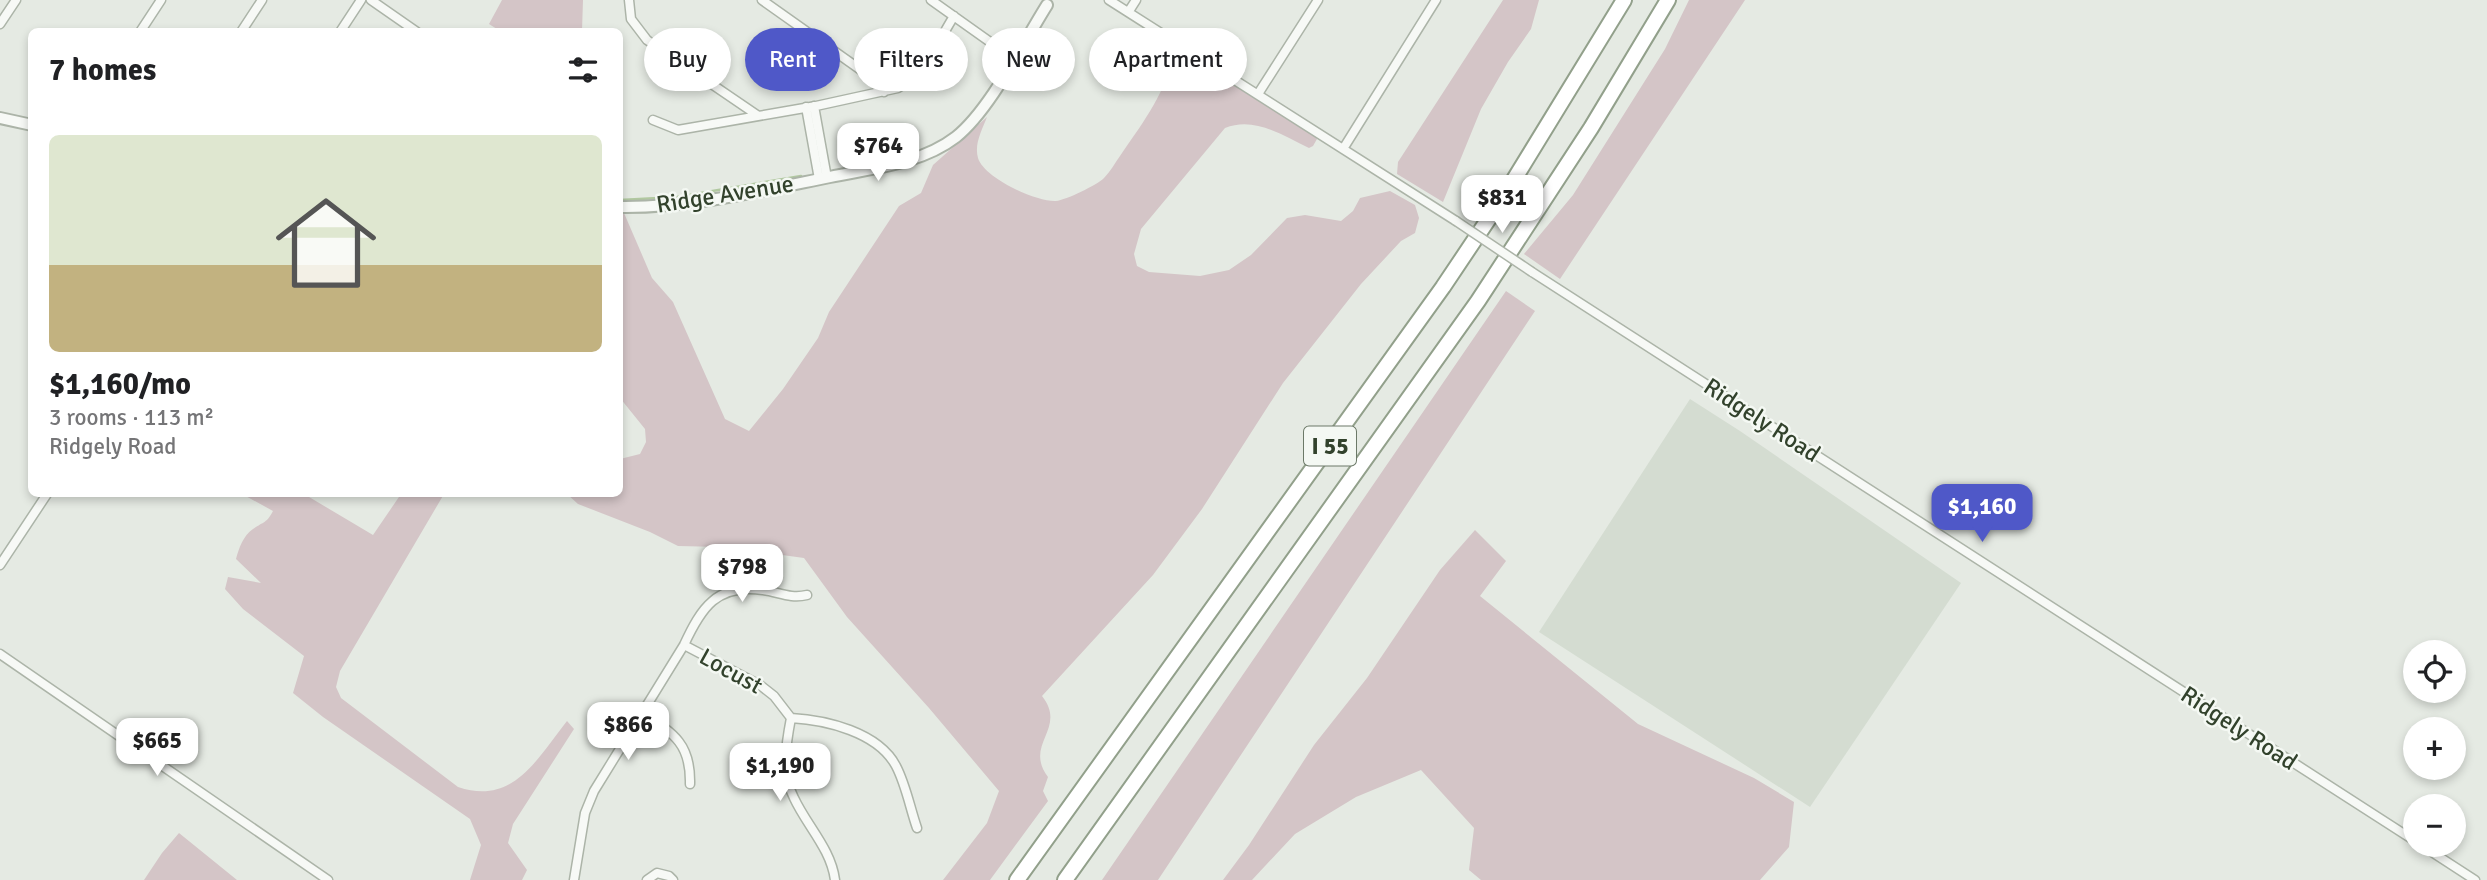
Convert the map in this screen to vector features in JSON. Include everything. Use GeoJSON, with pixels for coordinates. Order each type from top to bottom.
{"type":"FeatureCollection","features":[{"type":"Feature","properties":{"kind":"highway","name":"I 55"},"geometry":{"type":"LineString","coordinates":[[1017,880],[1443,287],[1511,185],[1624,0]]}},
{"type":"Feature","properties":{"kind":"highway","name":"I 55"},"geometry":{"type":"LineString","coordinates":[[1065,880],[1478,301],[1591,128],[1668,0]]}},
{"type":"Feature","properties":{"kind":"street"},"geometry":{"type":"LineString","coordinates":[[0,24],[16,0]]}},
{"type":"Feature","properties":{"kind":"street"},"geometry":{"type":"LineString","coordinates":[[143,28],[162,0]]}},
{"type":"Feature","properties":{"kind":"street"},"geometry":{"type":"LineString","coordinates":[[244,28],[262,0]]}},
{"type":"Feature","properties":{"kind":"street"},"geometry":{"type":"LineString","coordinates":[[343,28],[361,0]]}},
{"type":"Feature","properties":{"kind":"street"},"geometry":{"type":"LineString","coordinates":[[371,0],[411,28]]}},
{"type":"Feature","properties":{"kind":"street"},"geometry":{"type":"LineString","coordinates":[[629,0],[631,19],[647,40],[757,115]]}},
{"type":"Feature","properties":{"kind":"street"},"geometry":{"type":"LineString","coordinates":[[762,0],[875,80],[884,92]]}},
{"type":"Feature","properties":{"kind":"street"},"geometry":{"type":"LineString","coordinates":[[931,0],[982,36]]}},
{"type":"Feature","properties":{"kind":"street","name":"Ridgely Road"},"geometry":{"type":"LineString","coordinates":[[1109,0],[2403,834]]}},
{"type":"Feature","properties":{"kind":"street"},"geometry":{"type":"LineString","coordinates":[[1129,11],[1136,0]]}},
{"type":"Feature","properties":{"kind":"street"},"geometry":{"type":"LineString","coordinates":[[1258,94],[1318,0]]}},
{"type":"Feature","properties":{"kind":"street"},"geometry":{"type":"LineString","coordinates":[[1343,149],[1436,0]]}},
{"type":"Feature","properties":{"kind":"street","name":"Ridge Avenue"},"geometry":{"type":"LineString","coordinates":[[1032,28],[1048,1]]}},
{"type":"Feature","properties":{"kind":"street"},"geometry":{"type":"LineString","coordinates":[[653,120],[678,130],[884,92],[908,83],[954,16]]}},
{"type":"Feature","properties":{"kind":"street","name":"Ridge Avenue"},"geometry":{"type":"LineString","coordinates":[[623,208],[696,202],[914,160],[942,146],[968,126],[992,91]]}},
{"type":"Feature","properties":{"kind":"street"},"geometry":{"type":"LineString","coordinates":[[810,107],[823,178]]}},
{"type":"Feature","properties":{"kind":"street"},"geometry":{"type":"LineString","coordinates":[[0,118],[28,124]]}},
{"type":"Feature","properties":{"kind":"street"},"geometry":{"type":"LineString","coordinates":[[0,565],[45,497]]}},
{"type":"Feature","properties":{"kind":"street"},"geometry":{"type":"LineString","coordinates":[[574,880],[586,813],[594,791],[684,645],[695,620],[711,601],[723,593],[749,589],[788,596],[807,595]]}},
{"type":"Feature","properties":{"kind":"street","name":"Locust"},"geometry":{"type":"LineString","coordinates":[[684,645],[752,680],[774,696],[791,718]]}},
{"type":"Feature","properties":{"kind":"street"},"geometry":{"type":"LineString","coordinates":[[0,654],[328,880]]}},
{"type":"Feature","properties":{"kind":"street"},"geometry":{"type":"LineString","coordinates":[[642,713],[673,733],[682,743],[691,770],[690,785]]}},
{"type":"Feature","properties":{"kind":"street"},"geometry":{"type":"LineString","coordinates":[[835,880],[829,856],[793,797],[786,769],[786,746],[791,718],[817,719],[853,732],[886,751],[896,765],[917,828]]}},
{"type":"Feature","properties":{"kind":"street"},"geometry":{"type":"LineString","coordinates":[[2439,857],[2474,880]]}},
{"type":"Feature","properties":{"kind":"street"},"geometry":{"type":"LineString","coordinates":[[647,880],[657,873],[673,880]]}},
{"type":"Feature","properties":{"kind":"shaded area"},"geometry":{"type":"Polygon","coordinates":[[[502,0],[583,0],[582,28],[495,28],[489,24],[502,0]]]}},
{"type":"Feature","properties":{"kind":"shaded area"},"geometry":{"type":"Polygon","coordinates":[[[1503,0],[1539,0],[1531,29],[1481,109],[1443,202],[1397,174],[1398,162],[1503,0]]]}},
{"type":"Feature","properties":{"kind":"shaded area"},"geometry":{"type":"Polygon","coordinates":[[[1689,0],[1745,0],[1560,279],[1524,254],[1573,195],[1665,49],[1689,0]]]}},
{"type":"Feature","properties":{"kind":"shaded area"},"geometry":{"type":"Polygon","coordinates":[[[1161,91],[1244,91],[1314,134],[1317,139],[1309,148],[1257,126],[1247,124],[1225,128],[1141,229],[1134,254],[1137,266],[1149,272],[1200,276],[1229,270],[1251,255],[1287,218],[1305,215],[1341,221],[1353,211],[1360,198],[1390,191],[1415,205],[1419,218],[1415,233],[1401,241],[1361,284],[1283,383],[1202,509],[1153,575],[1042,696],[1049,708],[1050,718],[1040,755],[1048,777],[1043,791],[1048,801],[990,880],[943,880],[987,823],[999,791],[847,617],[804,558],[722,547],[678,546],[578,504],[570,497],[623,497],[623,458],[640,454],[646,442],[645,429],[623,402],[623,213],[652,278],[673,302],[725,419],[749,431],[783,389],[818,338],[829,312],[899,206],[921,193],[933,165],[987,117],[977,148],[982,166],[1000,181],[1024,193],[1056,201],[1074,195],[1104,178],[1161,91]]]}},
{"type":"Feature","properties":{"kind":"shaded area"},"geometry":{"type":"Polygon","coordinates":[[[1506,291],[1535,311],[1158,880],[1102,880],[1506,291]]]}},
{"type":"Feature","properties":{"kind":"shaded area"},"geometry":{"type":"Polygon","coordinates":[[[1690,399],[1961,583],[1810,807],[1539,632],[1690,399]]]}},
{"type":"Feature","properties":{"kind":"shaded area"},"geometry":{"type":"Polygon","coordinates":[[[247,497],[309,497],[373,535],[399,497],[442,497],[340,671],[336,687],[341,698],[458,787],[477,791],[494,790],[522,775],[534,764],[567,721],[574,729],[513,824],[508,843],[527,870],[522,880],[470,880],[481,845],[470,819],[323,717],[293,693],[304,656],[243,609],[225,589],[228,577],[261,583],[236,559],[247,535],[267,520],[273,511],[247,497]]]}},
{"type":"Feature","properties":{"kind":"shaded area"},"geometry":{"type":"Polygon","coordinates":[[[1475,530],[1506,561],[1480,596],[1638,724],[1754,778],[1794,802],[1789,847],[1760,880],[1481,880],[1469,870],[1474,828],[1421,770],[1356,797],[1295,834],[1252,880],[1223,880],[1314,745],[1367,678],[1440,570],[1475,530]]]}},
{"type":"Feature","properties":{"kind":"shaded area"},"geometry":{"type":"Polygon","coordinates":[[[179,833],[237,880],[144,880],[179,833]]]}},
{"type":"Feature","properties":{"kind":"waterway"},"geometry":{"type":"LineString","coordinates":[[623,200],[677,197],[801,176]]}}]}
